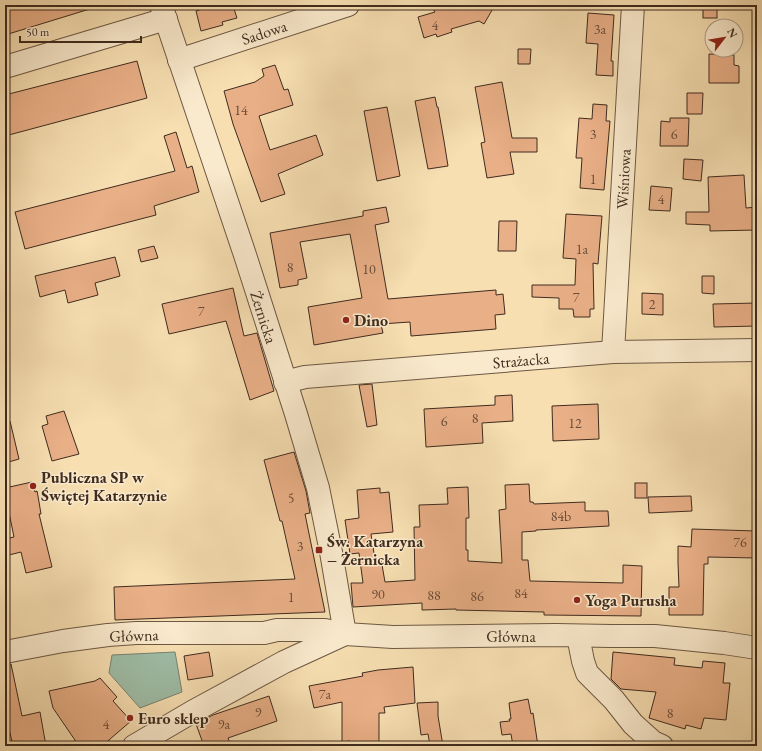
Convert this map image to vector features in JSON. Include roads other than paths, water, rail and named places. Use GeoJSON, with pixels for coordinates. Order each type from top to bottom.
{"type":"FeatureCollection","features":[{"type":"Feature","properties":{"kind":"street","name":"Sadowa"},"geometry":{"type":"LineString","coordinates":[[180,60],[348,5]]}},
{"type":"Feature","properties":{"kind":"street","name":"Wiśniowa"},"geometry":{"type":"LineString","coordinates":[[613,352],[633,5]]}},
{"type":"Feature","properties":{"kind":"street","name":"Żernicka"},"geometry":{"type":"LineString","coordinates":[[163,12],[243,248],[318,488],[345,634]]}},
{"type":"Feature","properties":{"kind":"street"},"geometry":{"type":"LineString","coordinates":[[5,67],[163,12]]}},
{"type":"Feature","properties":{"kind":"street","name":"Strażacka"},"geometry":{"type":"LineString","coordinates":[[285,382],[305,377],[613,352],[757,350]]}},
{"type":"Feature","properties":{"kind":"street","name":"Główna"},"geometry":{"type":"LineString","coordinates":[[5,652],[63,641],[108,635],[136,633],[264,633],[277,630],[325,630],[345,634],[393,637],[655,636],[757,648]]}},
{"type":"Feature","properties":{"kind":"street"},"geometry":{"type":"LineString","coordinates":[[264,633],[277,647],[284,662]]}},
{"type":"Feature","properties":{"kind":"street","name":"Główna"},"geometry":{"type":"LineString","coordinates":[[264,633],[292,642],[309,651]]}},
{"type":"Feature","properties":{"kind":"street"},"geometry":{"type":"LineString","coordinates":[[134,746],[192,712],[284,662],[345,634]]}},
{"type":"Feature","properties":{"kind":"street"},"geometry":{"type":"LineString","coordinates":[[578,636],[587,673],[614,700],[633,724],[654,742],[662,746]]}},
{"type":"Feature","properties":{"kind":"place","name":"Dino"},"geometry":{"type":"Point","coordinates":[346,320]}},
{"type":"Feature","properties":{"kind":"place","name":"Publiczna SP w Świętej Katarzynie"},"geometry":{"type":"Point","coordinates":[33,486]}},
{"type":"Feature","properties":{"kind":"place","name":"Św. Katarzyna – Żernicka"},"geometry":{"type":"Point","coordinates":[319,550]}},
{"type":"Feature","properties":{"kind":"place","name":"Yoga Purusha"},"geometry":{"type":"Point","coordinates":[577,600]}},
{"type":"Feature","properties":{"kind":"place","name":"Euro sklep"},"geometry":{"type":"Point","coordinates":[130,718]}}]}
